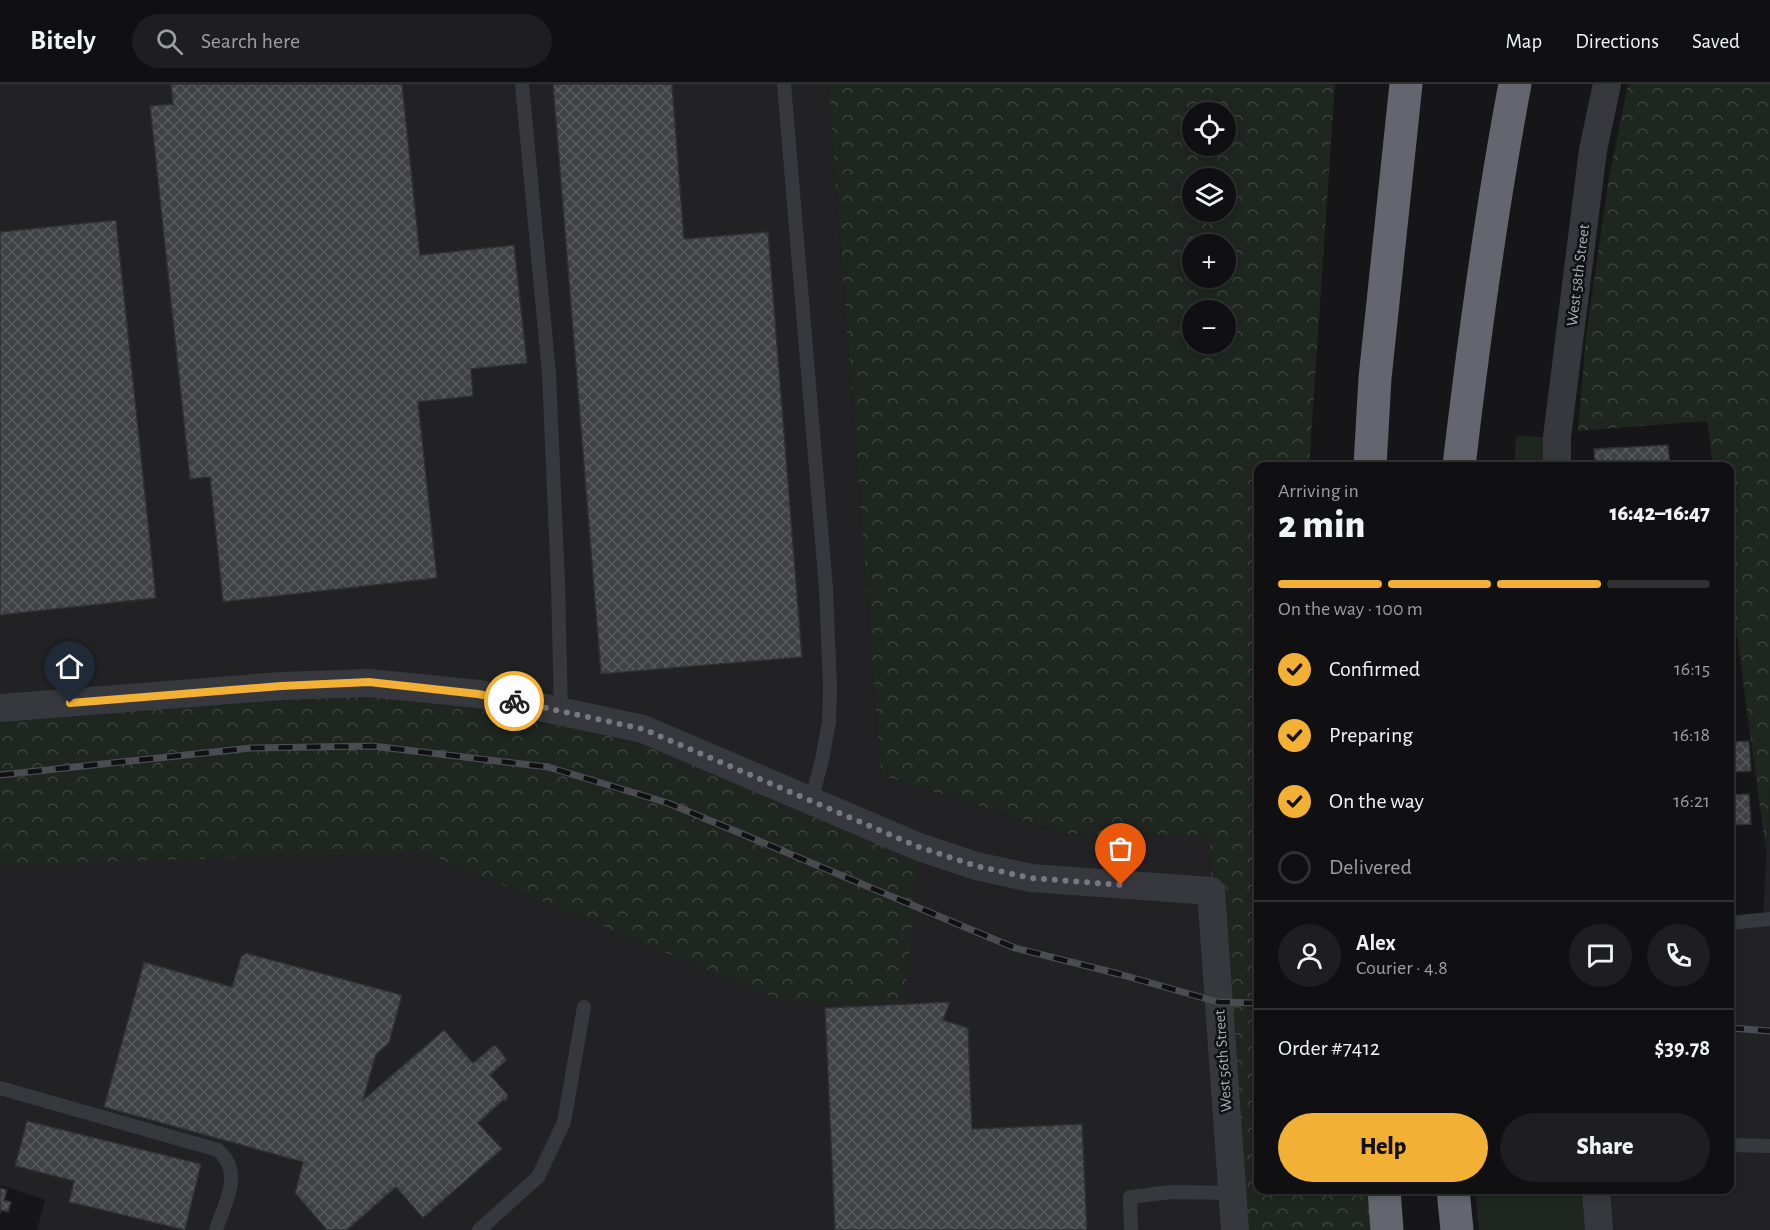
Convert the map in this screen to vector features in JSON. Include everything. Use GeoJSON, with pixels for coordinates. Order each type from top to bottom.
{"type":"FeatureCollection","features":[{"type":"Feature","properties":{"kind":"highway"},"geometry":{"type":"LineString","coordinates":[[1370,462],[1375,378],[1406,84]]}},
{"type":"Feature","properties":{"kind":"highway"},"geometry":{"type":"LineString","coordinates":[[1459,462],[1474,337],[1515,84]]}},
{"type":"Feature","properties":{"kind":"highway"},"geometry":{"type":"LineString","coordinates":[[1384,1194],[1387,1230]]}},
{"type":"Feature","properties":{"kind":"highway"},"geometry":{"type":"LineString","coordinates":[[1453,1194],[1457,1230]]}},
{"type":"Feature","properties":{"kind":"street","name":"West 58th Street"},"geometry":{"type":"LineString","coordinates":[[1557,462],[1557,437],[1593,150],[1607,84]]}},
{"type":"Feature","properties":{"kind":"street"},"geometry":{"type":"LineString","coordinates":[[0,708],[281,686],[369,682],[478,694],[643,729],[811,801]]}},
{"type":"Feature","properties":{"kind":"street","name":"West 56th Street"},"geometry":{"type":"LineString","coordinates":[[811,801],[919,847],[976,866],[1031,878],[1211,891],[1235,1230]]}},
{"type":"Feature","properties":{"kind":"street"},"geometry":{"type":"LineString","coordinates":[[1596,1194],[1599,1230]]}},
{"type":"Feature","properties":{"kind":"lane"},"geometry":{"type":"LineString","coordinates":[[522,84],[549,374],[561,711]]}},
{"type":"Feature","properties":{"kind":"lane"},"geometry":{"type":"LineString","coordinates":[[784,84],[826,589],[830,687],[829,722],[811,801]]}},
{"type":"Feature","properties":{"kind":"lane"},"geometry":{"type":"LineString","coordinates":[[1734,923],[1770,919]]}},
{"type":"Feature","properties":{"kind":"lane"},"geometry":{"type":"LineString","coordinates":[[478,1230],[538,1177],[564,1122],[584,1008]]}},
{"type":"Feature","properties":{"kind":"lane"},"geometry":{"type":"LineString","coordinates":[[0,1088],[218,1150],[227,1158],[232,1170],[232,1181],[219,1229]]}},
{"type":"Feature","properties":{"kind":"lane"},"geometry":{"type":"LineString","coordinates":[[1734,1145],[1770,1146]]}},
{"type":"Feature","properties":{"kind":"lane"},"geometry":{"type":"LineString","coordinates":[[1131,1230],[1130,1197],[1172,1192],[1232,1193]]}},
{"type":"Feature","properties":{"kind":"shaded area"},"geometry":{"type":"Polygon","coordinates":[[[0,84],[828,84],[881,775],[1066,834],[1210,835],[1211,891],[1230,1230],[37,1230],[45,1200],[0,1185],[0,84]]]}},
{"type":"Feature","properties":{"kind":"shaded area"},"geometry":{"type":"Polygon","coordinates":[[[1770,786],[1770,1230],[1599,1230],[1596,1194],[1734,1194],[1734,922],[1763,918],[1770,786]]]}},
{"type":"Feature","properties":{"kind":"green space"},"geometry":{"type":"Polygon","coordinates":[[[828,84],[1335,84],[1309,462],[1254,462],[1254,1194],[1384,1194],[1387,1230],[1235,1230],[1211,891],[1210,835],[1066,834],[881,775],[828,84]]]}},
{"type":"Feature","properties":{"kind":"green space"},"geometry":{"type":"Polygon","coordinates":[[[1628,84],[1770,84],[1770,786],[1766,852],[1734,614],[1734,462],[1712,462],[1707,421],[1578,431],[1586,336],[1609,177],[1628,84]]]}},
{"type":"Feature","properties":{"kind":"green space"},"geometry":{"type":"Polygon","coordinates":[[[1516,436],[1543,437],[1543,462],[1514,462],[1516,436]]]}},
{"type":"Feature","properties":{"kind":"green space"},"geometry":{"type":"Polygon","coordinates":[[[369,683],[643,729],[919,847],[903,1015],[773,997],[423,852],[0,865],[0,708],[369,683]]]}},
{"type":"Feature","properties":{"kind":"green space"},"geometry":{"type":"Polygon","coordinates":[[[1475,1194],[1587,1194],[1590,1230],[1479,1230],[1475,1194]]]}},
{"type":"Feature","properties":{"kind":"building"},"geometry":{"type":"Polygon","coordinates":[[[171,84],[402,84],[420,255],[514,245],[527,363],[471,369],[473,396],[418,402],[437,578],[223,602],[210,477],[190,479],[150,106],[173,104],[171,84]]]}},
{"type":"Feature","properties":{"kind":"building"},"geometry":{"type":"Polygon","coordinates":[[[553,84],[672,84],[684,239],[768,232],[802,657],[601,674],[553,84]]]}},
{"type":"Feature","properties":{"kind":"building"},"geometry":{"type":"Polygon","coordinates":[[[116,220],[156,598],[0,615],[0,232],[116,220]]]}},
{"type":"Feature","properties":{"kind":"building"},"geometry":{"type":"Polygon","coordinates":[[[1668,445],[1670,462],[1595,462],[1594,449],[1668,445]]]}},
{"type":"Feature","properties":{"kind":"building"},"geometry":{"type":"Polygon","coordinates":[[[1749,741],[1751,771],[1734,772],[1734,742],[1749,741]]]}},
{"type":"Feature","properties":{"kind":"building"},"geometry":{"type":"Polygon","coordinates":[[[1749,794],[1751,824],[1734,825],[1734,795],[1749,794]]]}},
{"type":"Feature","properties":{"kind":"building"},"geometry":{"type":"Polygon","coordinates":[[[246,953],[402,995],[389,1043],[376,1054],[363,1100],[444,1030],[473,1063],[496,1046],[507,1060],[490,1075],[508,1095],[506,1101],[503,1100],[478,1123],[502,1149],[423,1218],[396,1187],[347,1230],[327,1230],[295,1193],[303,1162],[104,1107],[144,962],[232,987],[241,957],[246,953]]]}},
{"type":"Feature","properties":{"kind":"building"},"geometry":{"type":"Polygon","coordinates":[[[950,1002],[943,1020],[968,1028],[972,1129],[1082,1124],[1087,1230],[835,1230],[825,1008],[950,1002]]]}},
{"type":"Feature","properties":{"kind":"building"},"geometry":{"type":"Polygon","coordinates":[[[27,1121],[201,1164],[185,1230],[69,1202],[74,1181],[15,1166],[27,1121]]]}},
{"type":"Feature","properties":{"kind":"building"},"geometry":{"type":"Polygon","coordinates":[[[0,1188],[7,1190],[4,1200],[11,1202],[8,1212],[1,1210],[0,1214],[0,1188]]]}},
{"type":"Feature","properties":{"kind":"railway"},"geometry":{"type":"LineString","coordinates":[[0,775],[251,748],[372,746],[548,767],[668,803],[1015,948],[1218,1002],[1254,1003]]}},
{"type":"Feature","properties":{"kind":"railway"},"geometry":{"type":"LineString","coordinates":[[1734,1028],[1770,1031]]}},
{"type":"Feature","properties":{"kind":"way so far"},"geometry":{"type":"LineString","coordinates":[[514,701],[643,729],[919,847],[976,866],[1031,878],[1121,885]]}},
{"type":"Feature","properties":{"kind":"route"},"geometry":{"type":"LineString","coordinates":[[70,703],[281,686],[369,682],[478,694],[514,701]]}}]}
